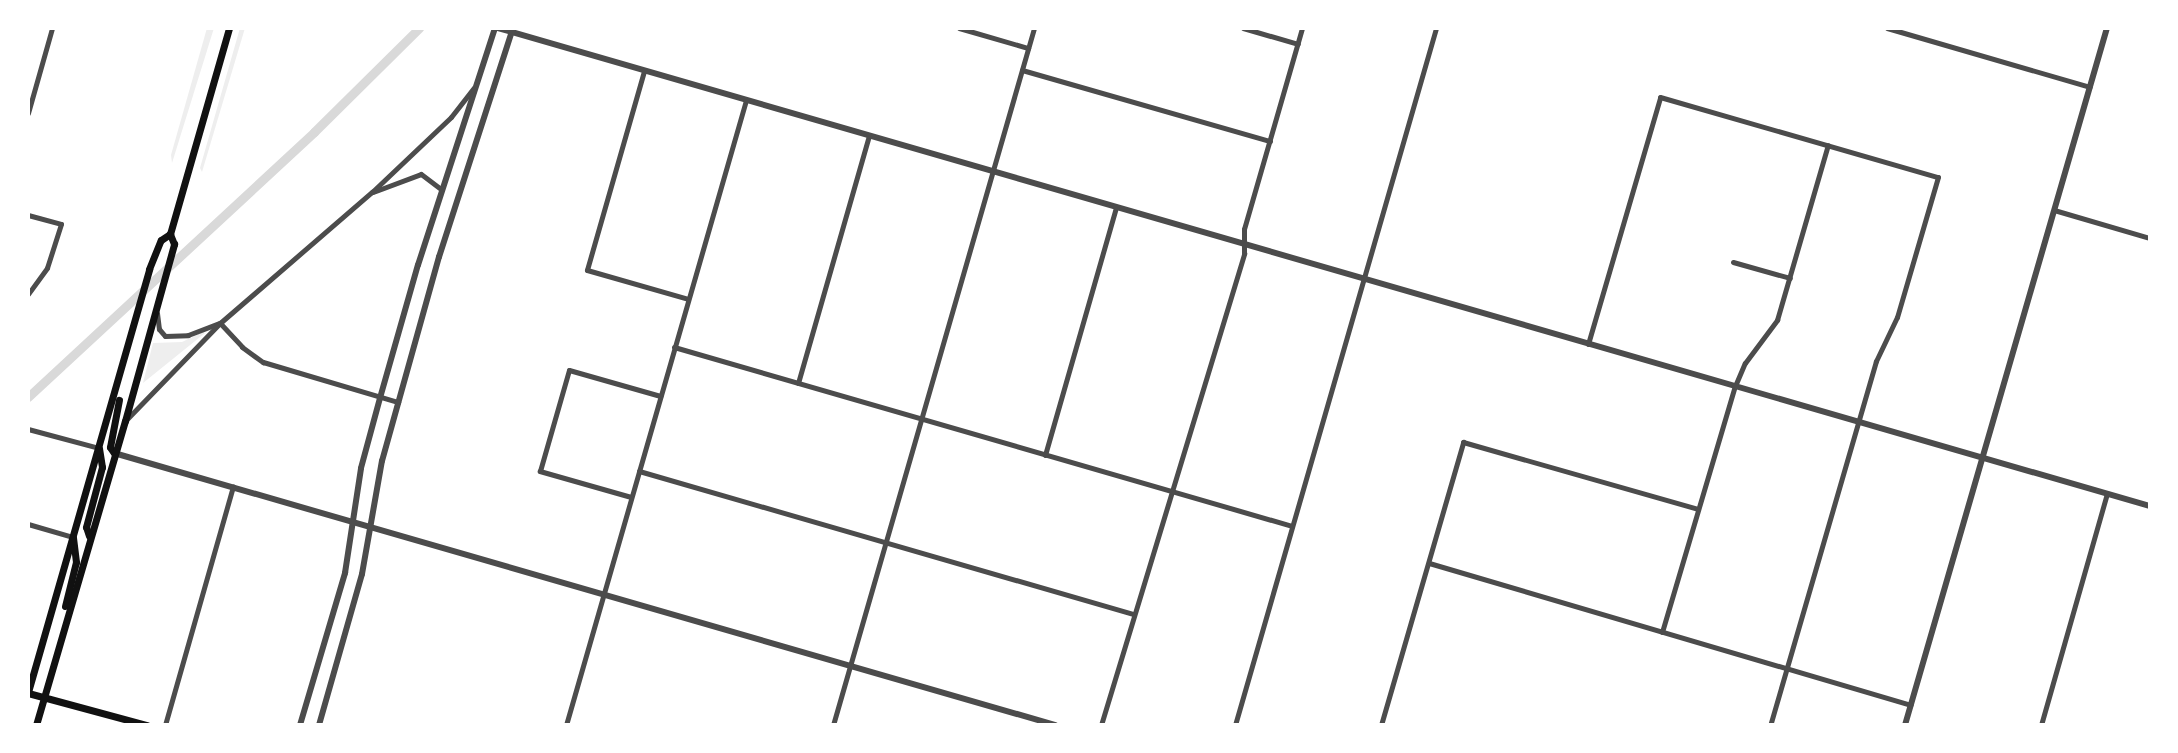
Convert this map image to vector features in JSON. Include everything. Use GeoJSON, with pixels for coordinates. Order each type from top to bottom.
{"type":"FeatureCollection","features":[{"type":"Feature","properties":{"kind":"main road"},"geometry":{"type":"LineString","coordinates":[[36,725],[125,421],[174,244],[170,234],[229,28]]}},
{"type":"Feature","properties":{"kind":"main road"},"geometry":{"type":"LineString","coordinates":[[147,725],[28,692],[142,297],[161,240],[170,234]]}},
{"type":"Feature","properties":{"kind":"main road"},"geometry":{"type":"LineString","coordinates":[[114,453],[110,449],[110,440],[125,378],[126,355]]}},
{"type":"Feature","properties":{"kind":"main road"},"geometry":{"type":"LineString","coordinates":[[89,539],[86,527],[102,467],[99,448]]}},
{"type":"Feature","properties":{"kind":"main road"},"geometry":{"type":"LineString","coordinates":[[65,620],[65,605],[76,562],[73,537]]}},
{"type":"Feature","properties":{"kind":"street"},"geometry":{"type":"LineString","coordinates":[[28,113],[52,28]]}},
{"type":"Feature","properties":{"kind":"street"},"geometry":{"type":"LineString","coordinates":[[300,725],[345,573],[361,468],[380,398],[442,190],[496,28],[512,30],[644,71],[1242,241],[2150,506]]}},
{"type":"Feature","properties":{"kind":"street"},"geometry":{"type":"LineString","coordinates":[[959,28],[1028,48]]}},
{"type":"Feature","properties":{"kind":"street"},"geometry":{"type":"LineString","coordinates":[[833,725],[1034,28]]}},
{"type":"Feature","properties":{"kind":"street"},"geometry":{"type":"LineString","coordinates":[[1243,28],[1298,44]]}},
{"type":"Feature","properties":{"kind":"street"},"geometry":{"type":"LineString","coordinates":[[1101,725],[1244,253],[1242,241],[1302,28]]}},
{"type":"Feature","properties":{"kind":"street"},"geometry":{"type":"LineString","coordinates":[[1235,725],[1436,28]]}},
{"type":"Feature","properties":{"kind":"street"},"geometry":{"type":"LineString","coordinates":[[1887,28],[2090,87]]}},
{"type":"Feature","properties":{"kind":"street"},"geometry":{"type":"LineString","coordinates":[[1905,725],[2107,28]]}},
{"type":"Feature","properties":{"kind":"street"},"geometry":{"type":"LineString","coordinates":[[319,725],[362,574],[369,527],[398,402],[439,257],[512,30]]}},
{"type":"Feature","properties":{"kind":"street"},"geometry":{"type":"LineString","coordinates":[[1022,70],[1270,141]]}},
{"type":"Feature","properties":{"kind":"street"},"geometry":{"type":"LineString","coordinates":[[644,71],[587,270],[688,299]]}},
{"type":"Feature","properties":{"kind":"street"},"geometry":{"type":"LineString","coordinates":[[125,421],[220,323],[372,192],[451,117],[478,82]]}},
{"type":"Feature","properties":{"kind":"street"},"geometry":{"type":"LineString","coordinates":[[1588,344],[1660,97],[1938,177],[1897,317],[1876,361],[1770,725]]}},
{"type":"Feature","properties":{"kind":"street"},"geometry":{"type":"LineString","coordinates":[[566,725],[746,100]]}},
{"type":"Feature","properties":{"kind":"street"},"geometry":{"type":"LineString","coordinates":[[798,383],[869,136]]}},
{"type":"Feature","properties":{"kind":"street"},"geometry":{"type":"LineString","coordinates":[[1662,632],[1735,386],[1745,363],[1772,331],[1828,145]]}},
{"type":"Feature","properties":{"kind":"street"},"geometry":{"type":"LineString","coordinates":[[372,192],[421,174],[442,190]]}},
{"type":"Feature","properties":{"kind":"street"},"geometry":{"type":"LineString","coordinates":[[1045,455],[1116,207]]}},
{"type":"Feature","properties":{"kind":"street"},"geometry":{"type":"LineString","coordinates":[[2054,210],[2150,238]]}},
{"type":"Feature","properties":{"kind":"street"},"geometry":{"type":"LineString","coordinates":[[28,215],[61,224],[47,268],[28,294]]}},
{"type":"Feature","properties":{"kind":"street"},"geometry":{"type":"LineString","coordinates":[[1733,262],[1790,278]]}},
{"type":"Feature","properties":{"kind":"street"},"geometry":{"type":"LineString","coordinates":[[158,301],[156,318],[165,336],[188,335],[220,323]]}},
{"type":"Feature","properties":{"kind":"street"},"geometry":{"type":"LineString","coordinates":[[220,323],[242,347],[263,362],[398,402]]}},
{"type":"Feature","properties":{"kind":"street"},"geometry":{"type":"LineString","coordinates":[[674,347],[1292,526]]}},
{"type":"Feature","properties":{"kind":"street"},"geometry":{"type":"LineString","coordinates":[[631,497],[540,471],[569,370],[660,396]]}},
{"type":"Feature","properties":{"kind":"street"},"geometry":{"type":"LineString","coordinates":[[28,429],[99,448]]}},
{"type":"Feature","properties":{"kind":"street"},"geometry":{"type":"LineString","coordinates":[[1381,725],[1463,442],[1698,509]]}},
{"type":"Feature","properties":{"kind":"street"},"geometry":{"type":"LineString","coordinates":[[114,453],[1055,725]]}},
{"type":"Feature","properties":{"kind":"street"},"geometry":{"type":"LineString","coordinates":[[639,471],[1133,614]]}},
{"type":"Feature","properties":{"kind":"street"},"geometry":{"type":"LineString","coordinates":[[165,725],[233,487]]}},
{"type":"Feature","properties":{"kind":"street"},"geometry":{"type":"LineString","coordinates":[[2041,725],[2107,493]]}},
{"type":"Feature","properties":{"kind":"street"},"geometry":{"type":"LineString","coordinates":[[28,524],[73,537]]}},
{"type":"Feature","properties":{"kind":"street"},"geometry":{"type":"LineString","coordinates":[[1429,563],[1911,705]]}},
{"type":"Feature","properties":{"kind":"shaded area"},"geometry":{"type":"Polygon","coordinates":[[[207,28],[214,28],[172,163],[171,155],[207,28]]]}},
{"type":"Feature","properties":{"kind":"shaded area"},"geometry":{"type":"Polygon","coordinates":[[[240,28],[245,28],[202,172],[200,168],[240,28]]]}},
{"type":"Feature","properties":{"kind":"shaded area"},"geometry":{"type":"Polygon","coordinates":[[[203,332],[143,383],[153,343],[182,342],[203,332]]]}},
{"type":"Feature","properties":{"kind":"waterway"},"geometry":{"type":"LineString","coordinates":[[28,397],[314,132],[419,28]]}}]}
